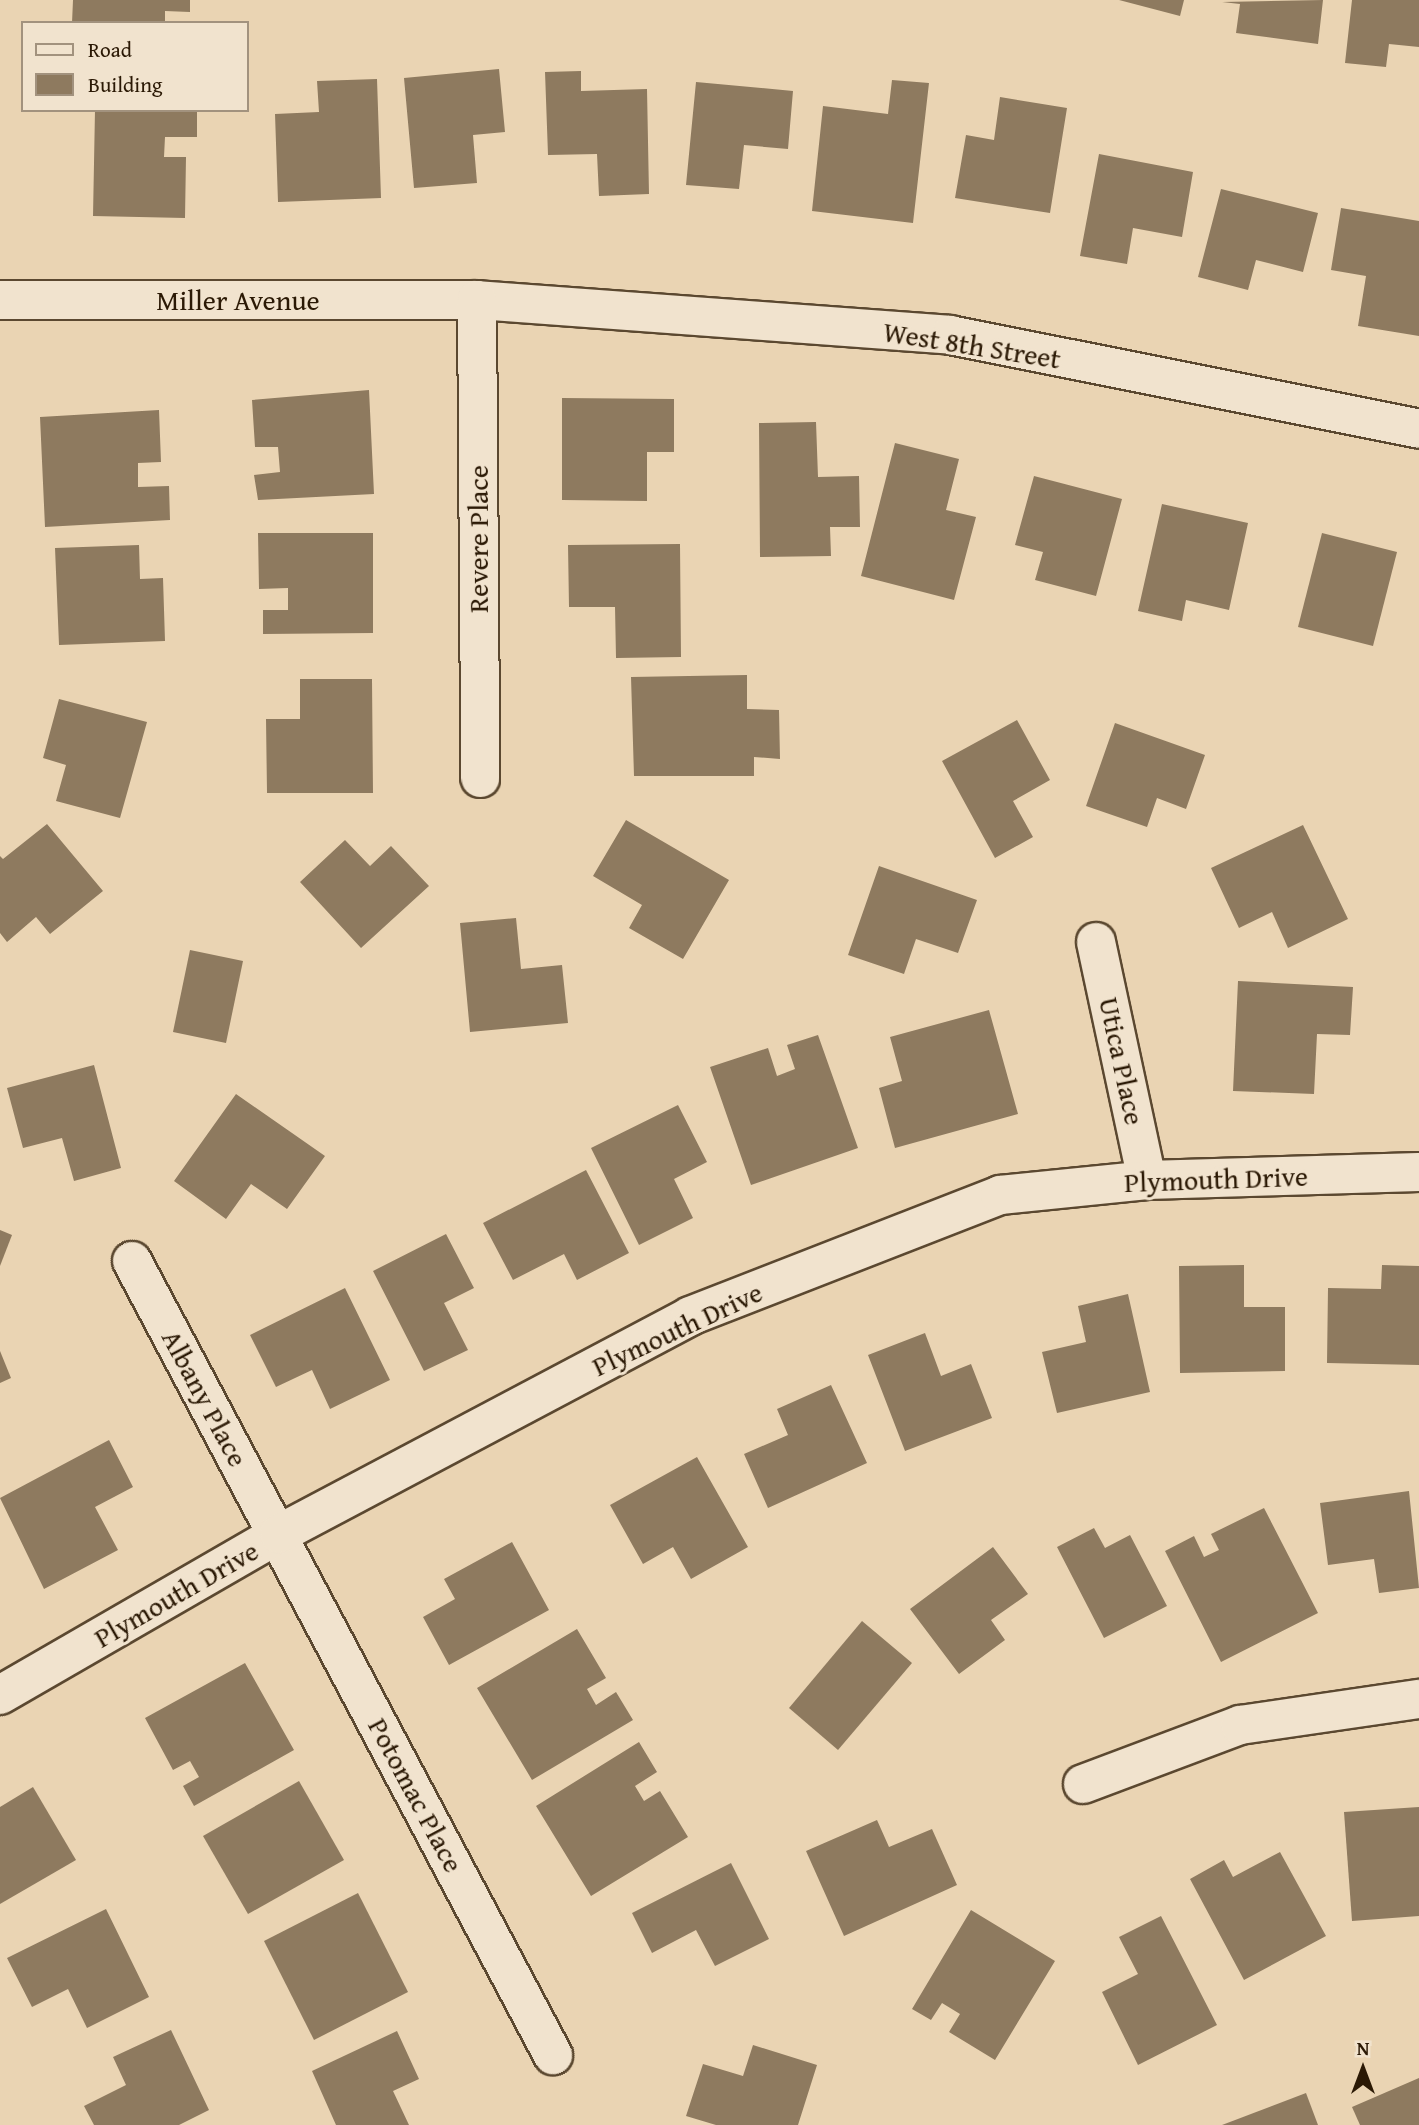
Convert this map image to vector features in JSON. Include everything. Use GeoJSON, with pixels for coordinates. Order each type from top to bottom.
{"type":"FeatureCollection","features":[{"type":"Feature","properties":{"kind":"street","name":"Miller Avenue"},"geometry":{"type":"LineString","coordinates":[[0,300],[477,300]]}},
{"type":"Feature","properties":{"kind":"street","name":"West 8th Street"},"geometry":{"type":"LineString","coordinates":[[477,300],[950,335],[1419,429]]}},
{"type":"Feature","properties":{"kind":"street","name":"Revere Place"},"geometry":{"type":"LineString","coordinates":[[477,300],[480,778]]}},
{"type":"Feature","properties":{"kind":"street","name":"Utica Place"},"geometry":{"type":"LineString","coordinates":[[1096,942],[1147,1180]]}},
{"type":"Feature","properties":{"kind":"street","name":"Plymouth Drive"},"geometry":{"type":"LineString","coordinates":[[0,1695],[279,1534],[690,1317],[1000,1195],[1147,1180],[1419,1172]]}},
{"type":"Feature","properties":{"kind":"street","name":"Albany Place"},"geometry":{"type":"LineString","coordinates":[[132,1261],[279,1534]]}},
{"type":"Feature","properties":{"kind":"street","name":"Potomac Place"},"geometry":{"type":"LineString","coordinates":[[279,1534],[553,2055]]}},
{"type":"Feature","properties":{"kind":"street"},"geometry":{"type":"LineString","coordinates":[[1083,1784],[1240,1724],[1419,1699]]}},
{"type":"Feature","properties":{"kind":"building"},"geometry":{"type":"Polygon","coordinates":[[[73,0],[190,0],[190,12],[165,11],[165,21],[72,21],[73,0]]]}},
{"type":"Feature","properties":{"kind":"building"},"geometry":{"type":"Polygon","coordinates":[[[1119,0],[1184,0],[1180,16],[1119,0]]]}},
{"type":"Feature","properties":{"kind":"building"},"geometry":{"type":"Polygon","coordinates":[[[1323,0],[1318,44],[1236,33],[1240,4],[1222,2],[1323,0]]]}},
{"type":"Feature","properties":{"kind":"building"},"geometry":{"type":"Polygon","coordinates":[[[1352,0],[1419,0],[1419,47],[1389,44],[1386,67],[1345,63],[1352,0]]]}},
{"type":"Feature","properties":{"kind":"building"},"geometry":{"type":"Polygon","coordinates":[[[499,69],[505,132],[473,135],[477,183],[414,188],[404,78],[499,69]]]}},
{"type":"Feature","properties":{"kind":"building"},"geometry":{"type":"Polygon","coordinates":[[[581,71],[581,91],[647,89],[649,194],[599,196],[597,154],[548,155],[545,72],[581,71]]]}},
{"type":"Feature","properties":{"kind":"building"},"geometry":{"type":"Polygon","coordinates":[[[377,79],[381,198],[278,202],[275,114],[319,112],[317,81],[377,79]]]}},
{"type":"Feature","properties":{"kind":"building"},"geometry":{"type":"Polygon","coordinates":[[[892,80],[929,83],[913,223],[812,211],[823,106],[888,114],[892,80]]]}},
{"type":"Feature","properties":{"kind":"building"},"geometry":{"type":"Polygon","coordinates":[[[696,82],[793,91],[788,149],[744,145],[739,189],[686,185],[696,82]]]}},
{"type":"Feature","properties":{"kind":"building"},"geometry":{"type":"Polygon","coordinates":[[[1000,97],[1067,108],[1050,213],[955,198],[966,135],[994,140],[1000,97]]]}},
{"type":"Feature","properties":{"kind":"building"},"geometry":{"type":"Polygon","coordinates":[[[95,112],[197,112],[197,137],[165,137],[164,157],[186,157],[185,218],[93,216],[95,112]]]}},
{"type":"Feature","properties":{"kind":"building"},"geometry":{"type":"Polygon","coordinates":[[[1099,154],[1193,172],[1182,237],[1133,228],[1127,264],[1080,256],[1099,154]]]}},
{"type":"Feature","properties":{"kind":"building"},"geometry":{"type":"Polygon","coordinates":[[[1221,189],[1318,213],[1303,272],[1256,260],[1248,290],[1198,277],[1221,189]]]}},
{"type":"Feature","properties":{"kind":"building"},"geometry":{"type":"Polygon","coordinates":[[[1341,208],[1419,221],[1419,336],[1358,326],[1366,276],[1331,270],[1341,208]]]}},
{"type":"Feature","properties":{"kind":"building"},"geometry":{"type":"Polygon","coordinates":[[[369,390],[374,494],[258,500],[254,475],[280,472],[278,447],[255,447],[252,400],[369,390]]]}},
{"type":"Feature","properties":{"kind":"building"},"geometry":{"type":"Polygon","coordinates":[[[562,398],[674,399],[674,452],[647,452],[647,501],[562,500],[562,398]]]}},
{"type":"Feature","properties":{"kind":"building"},"geometry":{"type":"Polygon","coordinates":[[[159,410],[161,462],[138,463],[138,487],[169,486],[170,520],[45,527],[40,417],[159,410]]]}},
{"type":"Feature","properties":{"kind":"building"},"geometry":{"type":"Polygon","coordinates":[[[816,422],[818,477],[859,476],[860,527],[830,527],[831,556],[760,557],[759,423],[816,422]]]}},
{"type":"Feature","properties":{"kind":"building"},"geometry":{"type":"Polygon","coordinates":[[[895,443],[959,459],[946,510],[976,517],[954,600],[861,576],[895,443]]]}},
{"type":"Feature","properties":{"kind":"building"},"geometry":{"type":"Polygon","coordinates":[[[1034,476],[1122,499],[1096,596],[1035,580],[1043,552],[1015,545],[1034,476]]]}},
{"type":"Feature","properties":{"kind":"building"},"geometry":{"type":"Polygon","coordinates":[[[1162,504],[1248,523],[1229,610],[1186,600],[1182,621],[1138,611],[1162,504]]]}},
{"type":"Feature","properties":{"kind":"building"},"geometry":{"type":"Polygon","coordinates":[[[258,533],[373,533],[373,633],[263,634],[263,610],[288,610],[288,588],[259,589],[258,533]]]}},
{"type":"Feature","properties":{"kind":"building"},"geometry":{"type":"Polygon","coordinates":[[[1322,533],[1397,552],[1373,646],[1298,627],[1322,533]]]}},
{"type":"Feature","properties":{"kind":"building"},"geometry":{"type":"Polygon","coordinates":[[[680,544],[681,657],[616,658],[615,607],[569,607],[568,545],[680,544]]]}},
{"type":"Feature","properties":{"kind":"building"},"geometry":{"type":"Polygon","coordinates":[[[139,545],[140,579],[163,578],[165,641],[59,645],[55,548],[139,545]]]}},
{"type":"Feature","properties":{"kind":"building"},"geometry":{"type":"Polygon","coordinates":[[[747,675],[747,709],[779,710],[780,759],[754,757],[754,776],[634,776],[631,677],[747,675]]]}},
{"type":"Feature","properties":{"kind":"building"},"geometry":{"type":"Polygon","coordinates":[[[300,679],[372,679],[373,793],[267,793],[266,719],[300,719],[300,679]]]}},
{"type":"Feature","properties":{"kind":"building"},"geometry":{"type":"Polygon","coordinates":[[[59,699],[147,722],[120,818],[56,801],[66,765],[43,758],[59,699]]]}},
{"type":"Feature","properties":{"kind":"building"},"geometry":{"type":"Polygon","coordinates":[[[1017,720],[1050,780],[1013,801],[1033,837],[995,858],[942,761],[1017,720]]]}},
{"type":"Feature","properties":{"kind":"building"},"geometry":{"type":"Polygon","coordinates":[[[1115,723],[1205,755],[1186,809],[1157,798],[1147,827],[1086,806],[1115,723]]]}},
{"type":"Feature","properties":{"kind":"building"},"geometry":{"type":"Polygon","coordinates":[[[626,820],[729,880],[683,959],[629,928],[642,905],[593,876],[626,820]]]}},
{"type":"Feature","properties":{"kind":"building"},"geometry":{"type":"Polygon","coordinates":[[[47,824],[103,891],[50,934],[36,917],[7,942],[0,933],[0,856],[3,859],[47,824]]]}},
{"type":"Feature","properties":{"kind":"building"},"geometry":{"type":"Polygon","coordinates":[[[1303,825],[1348,919],[1288,948],[1272,912],[1239,928],[1211,868],[1303,825]]]}},
{"type":"Feature","properties":{"kind":"building"},"geometry":{"type":"Polygon","coordinates":[[[345,840],[370,866],[391,846],[429,886],[361,948],[300,882],[345,840]]]}},
{"type":"Feature","properties":{"kind":"building"},"geometry":{"type":"Polygon","coordinates":[[[879,866],[977,900],[958,953],[916,939],[904,974],[848,955],[879,866]]]}},
{"type":"Feature","properties":{"kind":"building"},"geometry":{"type":"Polygon","coordinates":[[[516,918],[521,969],[562,965],[568,1023],[470,1032],[460,923],[516,918]]]}},
{"type":"Feature","properties":{"kind":"building"},"geometry":{"type":"Polygon","coordinates":[[[190,950],[243,961],[226,1043],[173,1032],[190,950]]]}},
{"type":"Feature","properties":{"kind":"building"},"geometry":{"type":"Polygon","coordinates":[[[1238,981],[1353,987],[1350,1035],[1317,1034],[1314,1094],[1233,1091],[1238,981]]]}},
{"type":"Feature","properties":{"kind":"building"},"geometry":{"type":"Polygon","coordinates":[[[989,1010],[1018,1114],[895,1148],[879,1088],[902,1081],[890,1037],[989,1010]]]}},
{"type":"Feature","properties":{"kind":"building"},"geometry":{"type":"Polygon","coordinates":[[[818,1035],[858,1148],[751,1185],[710,1067],[768,1048],[777,1076],[795,1069],[787,1045],[818,1035]]]}},
{"type":"Feature","properties":{"kind":"building"},"geometry":{"type":"Polygon","coordinates":[[[94,1065],[121,1168],[74,1181],[62,1138],[23,1148],[7,1088],[94,1065]]]}},
{"type":"Feature","properties":{"kind":"building"},"geometry":{"type":"Polygon","coordinates":[[[236,1094],[325,1156],[287,1209],[251,1184],[226,1219],[174,1181],[236,1094]]]}},
{"type":"Feature","properties":{"kind":"building"},"geometry":{"type":"Polygon","coordinates":[[[678,1105],[707,1162],[674,1179],[693,1218],[639,1245],[591,1148],[678,1105]]]}},
{"type":"Feature","properties":{"kind":"building"},"geometry":{"type":"Polygon","coordinates":[[[586,1170],[629,1253],[577,1280],[564,1254],[513,1280],[483,1223],[586,1170]]]}},
{"type":"Feature","properties":{"kind":"building"},"geometry":{"type":"Polygon","coordinates":[[[0,1230],[12,1235],[0,1266],[0,1230]]]}},
{"type":"Feature","properties":{"kind":"building"},"geometry":{"type":"Polygon","coordinates":[[[446,1234],[474,1288],[444,1303],[468,1350],[424,1371],[373,1271],[446,1234]]]}},
{"type":"Feature","properties":{"kind":"building"},"geometry":{"type":"Polygon","coordinates":[[[1244,1265],[1244,1307],[1285,1307],[1285,1371],[1180,1373],[1179,1266],[1244,1265]]]}},
{"type":"Feature","properties":{"kind":"building"},"geometry":{"type":"Polygon","coordinates":[[[1382,1265],[1419,1266],[1419,1365],[1327,1363],[1328,1288],[1381,1289],[1382,1265]]]}},
{"type":"Feature","properties":{"kind":"building"},"geometry":{"type":"Polygon","coordinates":[[[345,1288],[390,1380],[330,1409],[312,1370],[276,1387],[250,1335],[345,1288]]]}},
{"type":"Feature","properties":{"kind":"building"},"geometry":{"type":"Polygon","coordinates":[[[1128,1294],[1150,1392],[1057,1413],[1042,1352],[1086,1342],[1078,1306],[1128,1294]]]}},
{"type":"Feature","properties":{"kind":"building"},"geometry":{"type":"Polygon","coordinates":[[[925,1333],[941,1376],[971,1364],[992,1418],[905,1451],[868,1355],[925,1333]]]}},
{"type":"Feature","properties":{"kind":"building"},"geometry":{"type":"Polygon","coordinates":[[[0,1351],[11,1378],[0,1383],[0,1351]]]}},
{"type":"Feature","properties":{"kind":"building"},"geometry":{"type":"Polygon","coordinates":[[[831,1385],[867,1463],[768,1508],[744,1454],[788,1435],[777,1409],[831,1385]]]}},
{"type":"Feature","properties":{"kind":"building"},"geometry":{"type":"Polygon","coordinates":[[[109,1440],[133,1487],[95,1507],[118,1550],[44,1589],[0,1498],[109,1440]]]}},
{"type":"Feature","properties":{"kind":"building"},"geometry":{"type":"Polygon","coordinates":[[[697,1457],[748,1547],[691,1579],[673,1547],[643,1564],[610,1505],[697,1457]]]}},
{"type":"Feature","properties":{"kind":"building"},"geometry":{"type":"Polygon","coordinates":[[[1409,1491],[1419,1588],[1379,1593],[1374,1559],[1328,1565],[1320,1503],[1409,1491]]]}},
{"type":"Feature","properties":{"kind":"building"},"geometry":{"type":"Polygon","coordinates":[[[1264,1508],[1318,1613],[1221,1662],[1165,1551],[1194,1536],[1204,1557],[1219,1550],[1211,1534],[1264,1508]]]}},
{"type":"Feature","properties":{"kind":"building"},"geometry":{"type":"Polygon","coordinates":[[[1094,1528],[1105,1548],[1130,1535],[1167,1606],[1104,1638],[1057,1547],[1094,1528]]]}},
{"type":"Feature","properties":{"kind":"building"},"geometry":{"type":"Polygon","coordinates":[[[512,1542],[549,1610],[449,1665],[423,1617],[455,1599],[444,1579],[512,1542]]]}},
{"type":"Feature","properties":{"kind":"building"},"geometry":{"type":"Polygon","coordinates":[[[993,1547],[1028,1594],[991,1620],[1005,1640],[959,1674],[910,1609],[993,1547]]]}},
{"type":"Feature","properties":{"kind":"building"},"geometry":{"type":"Polygon","coordinates":[[[862,1621],[912,1663],[838,1750],[789,1708],[862,1621]]]}},
{"type":"Feature","properties":{"kind":"building"},"geometry":{"type":"Polygon","coordinates":[[[577,1629],[606,1678],[587,1689],[596,1705],[616,1692],[633,1720],[532,1780],[477,1688],[577,1629]]]}},
{"type":"Feature","properties":{"kind":"building"},"geometry":{"type":"Polygon","coordinates":[[[245,1663],[294,1750],[194,1806],[183,1786],[199,1777],[190,1761],[173,1770],[145,1718],[245,1663]]]}},
{"type":"Feature","properties":{"kind":"building"},"geometry":{"type":"Polygon","coordinates":[[[639,1742],[657,1772],[635,1786],[644,1801],[660,1791],[688,1837],[591,1896],[536,1806],[639,1742]]]}},
{"type":"Feature","properties":{"kind":"building"},"geometry":{"type":"Polygon","coordinates":[[[299,1781],[344,1860],[248,1914],[203,1836],[299,1781]]]}},
{"type":"Feature","properties":{"kind":"building"},"geometry":{"type":"Polygon","coordinates":[[[33,1787],[76,1860],[0,1904],[0,1807],[33,1787]]]}},
{"type":"Feature","properties":{"kind":"building"},"geometry":{"type":"Polygon","coordinates":[[[1419,1807],[1419,1916],[1352,1921],[1344,1812],[1419,1807]]]}},
{"type":"Feature","properties":{"kind":"building"},"geometry":{"type":"Polygon","coordinates":[[[877,1820],[889,1847],[932,1829],[957,1885],[844,1936],[806,1851],[877,1820]]]}},
{"type":"Feature","properties":{"kind":"building"},"geometry":{"type":"Polygon","coordinates":[[[1280,1852],[1326,1936],[1244,1980],[1190,1879],[1224,1860],[1233,1877],[1280,1852]]]}},
{"type":"Feature","properties":{"kind":"building"},"geometry":{"type":"Polygon","coordinates":[[[731,1863],[769,1939],[715,1966],[696,1930],[652,1953],[632,1913],[731,1863]]]}},
{"type":"Feature","properties":{"kind":"building"},"geometry":{"type":"Polygon","coordinates":[[[358,1893],[408,1992],[314,2040],[264,1941],[358,1893]]]}},
{"type":"Feature","properties":{"kind":"building"},"geometry":{"type":"Polygon","coordinates":[[[106,1909],[149,1997],[87,2028],[68,1989],[32,2007],[7,1958],[106,1909]]]}},
{"type":"Feature","properties":{"kind":"building"},"geometry":{"type":"Polygon","coordinates":[[[971,1910],[1055,1961],[995,2060],[949,2032],[960,2014],[942,2003],[931,2020],[912,2009],[971,1910]]]}},
{"type":"Feature","properties":{"kind":"building"},"geometry":{"type":"Polygon","coordinates":[[[1161,1916],[1217,2025],[1138,2065],[1102,1992],[1138,1974],[1119,1937],[1161,1916]]]}},
{"type":"Feature","properties":{"kind":"building"},"geometry":{"type":"Polygon","coordinates":[[[171,2030],[209,2110],[179,2125],[94,2125],[84,2106],[126,2085],[113,2057],[171,2030]]]}},
{"type":"Feature","properties":{"kind":"building"},"geometry":{"type":"Polygon","coordinates":[[[397,2031],[419,2079],[393,2091],[409,2125],[336,2125],[312,2071],[397,2031]]]}},
{"type":"Feature","properties":{"kind":"building"},"geometry":{"type":"Polygon","coordinates":[[[753,2045],[817,2065],[798,2125],[716,2125],[686,2116],[703,2064],[743,2076],[753,2045]]]}},
{"type":"Feature","properties":{"kind":"building"},"geometry":{"type":"Polygon","coordinates":[[[1419,2078],[1419,2125],[1360,2125],[1352,2107],[1419,2078]]]}},
{"type":"Feature","properties":{"kind":"building"},"geometry":{"type":"Polygon","coordinates":[[[1306,2093],[1318,2125],[1222,2125],[1306,2093]]]}}]}
